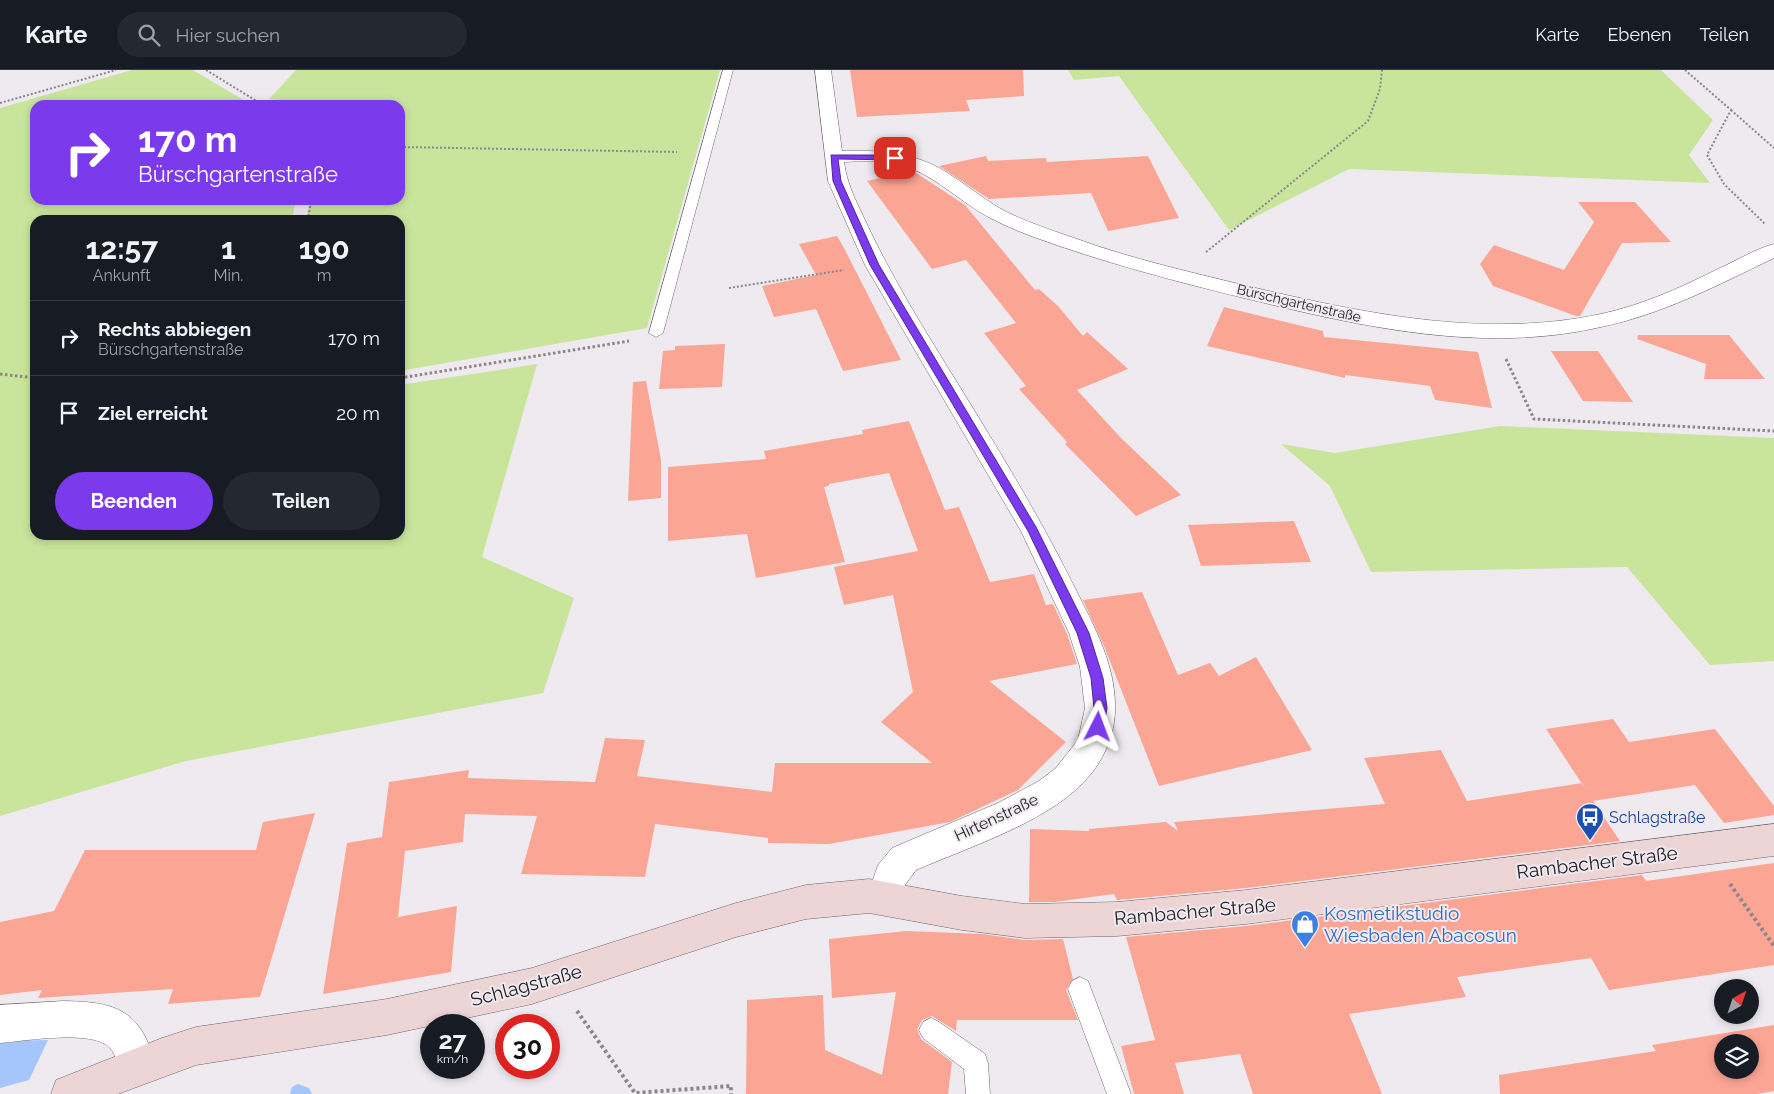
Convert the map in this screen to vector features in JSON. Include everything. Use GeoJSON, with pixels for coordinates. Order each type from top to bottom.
{"type":"FeatureCollection","features":[{"type":"Feature","properties":{"kind":"main road","name":"Rambacher Straße"},"geometry":{"type":"LineString","coordinates":[[884,897],[962,913],[1017,920],[1117,919],[1246,907],[1774,840]]}},
{"type":"Feature","properties":{"kind":"main road","name":"Schlagstraße"},"geometry":{"type":"LineString","coordinates":[[70,1094],[135,1067],[196,1046],[225,1040],[387,1017],[532,986],[772,910],[830,898],[853,896],[884,897]]}},
{"type":"Feature","properties":{"kind":"street","name":"Hirtenstraße"},"geometry":{"type":"LineString","coordinates":[[823,70],[837,181],[875,265],[1032,530],[1085,639],[1095,667],[1100,708],[1098,727],[1092,746],[1080,764],[1067,778],[1044,795],[1010,814],[904,859],[890,877],[884,897]]}},
{"type":"Feature","properties":{"kind":"street","name":"Bürschgartenstraße"},"geometry":{"type":"LineString","coordinates":[[834,157],[875,156],[912,162],[992,211],[1089,250],[1177,275],[1360,318],[1434,329],[1494,333],[1564,328],[1601,321],[1672,299],[1774,250]]}},
{"type":"Feature","properties":{"kind":"street"},"geometry":{"type":"LineString","coordinates":[[0,1024],[75,1020],[109,1024],[122,1033],[132,1049],[135,1067]]}},
{"type":"Feature","properties":{"kind":"lane"},"geometry":{"type":"LineString","coordinates":[[656,333],[728,70]]}},
{"type":"Feature","properties":{"kind":"lane"},"geometry":{"type":"LineString","coordinates":[[1080,989],[1119,1094]]}},
{"type":"Feature","properties":{"kind":"lane"},"geometry":{"type":"LineString","coordinates":[[931,1030],[976,1063],[978,1094]]}},
{"type":"Feature","properties":{"kind":"path"},"geometry":{"type":"LineString","coordinates":[[0,103],[116,70]]}},
{"type":"Feature","properties":{"kind":"path"},"geometry":{"type":"LineString","coordinates":[[206,70],[255,100]]}},
{"type":"Feature","properties":{"kind":"path"},"geometry":{"type":"LineString","coordinates":[[1177,275],[1368,121],[1380,89],[1382,70]]}},
{"type":"Feature","properties":{"kind":"path"},"geometry":{"type":"LineString","coordinates":[[1685,70],[1774,148]]}},
{"type":"Feature","properties":{"kind":"path"},"geometry":{"type":"LineString","coordinates":[[1731,110],[1707,155],[1712,168],[1727,186],[1767,226]]}},
{"type":"Feature","properties":{"kind":"path"},"geometry":{"type":"LineString","coordinates":[[405,147],[705,153]]}},
{"type":"Feature","properties":{"kind":"path"},"geometry":{"type":"LineString","coordinates":[[729,288],[875,265]]}},
{"type":"Feature","properties":{"kind":"path"},"geometry":{"type":"LineString","coordinates":[[405,377],[619,343],[656,333]]}},
{"type":"Feature","properties":{"kind":"path"},"geometry":{"type":"LineString","coordinates":[[1494,333],[1534,419],[1774,431]]}},
{"type":"Feature","properties":{"kind":"path"},"geometry":{"type":"LineString","coordinates":[[0,374],[30,377]]}},
{"type":"Feature","properties":{"kind":"path"},"geometry":{"type":"LineString","coordinates":[[1705,848],[1774,946]]}},
{"type":"Feature","properties":{"kind":"path"},"geometry":{"type":"LineString","coordinates":[[574,973],[575,1008],[634,1093],[731,1086],[731,1094]]}},
{"type":"Feature","properties":{"kind":"green space"},"geometry":{"type":"Polygon","coordinates":[[[132,70],[193,70],[244,100],[30,100],[30,205],[295,205],[293,215],[30,215],[30,540],[405,540],[405,384],[537,364],[482,557],[574,598],[543,693],[186,761],[0,816],[0,108],[132,70]]]}},
{"type":"Feature","properties":{"kind":"green space"},"geometry":{"type":"Polygon","coordinates":[[[296,70],[720,70],[647,328],[405,370],[405,215],[307,215],[309,205],[405,205],[405,100],[269,99],[296,70]]]}},
{"type":"Feature","properties":{"kind":"green space"},"geometry":{"type":"Polygon","coordinates":[[[1068,70],[1661,70],[1713,120],[1689,155],[1710,183],[1349,169],[1229,230],[1119,76],[1074,80],[1068,70]]]}},
{"type":"Feature","properties":{"kind":"green space"},"geometry":{"type":"Polygon","coordinates":[[[1500,426],[1774,438],[1774,661],[1710,665],[1627,567],[1371,572],[1330,486],[1281,444],[1335,453],[1500,426]]]}},
{"type":"Feature","properties":{"kind":"water"},"geometry":{"type":"Polygon","coordinates":[[[48,1040],[29,1080],[0,1088],[0,1041],[48,1040]]]}},
{"type":"Feature","properties":{"kind":"building"},"geometry":{"type":"Polygon","coordinates":[[[850,70],[1023,70],[1024,96],[966,100],[970,111],[857,117],[850,70]]]}},
{"type":"Feature","properties":{"kind":"building"},"geometry":{"type":"Polygon","coordinates":[[[986,156],[988,161],[1046,158],[1047,162],[1148,156],[1179,218],[1108,231],[1091,193],[989,199],[939,166],[986,156]]]}},
{"type":"Feature","properties":{"kind":"building"},"geometry":{"type":"Polygon","coordinates":[[[913,171],[965,205],[1035,290],[1039,289],[1058,306],[1083,336],[1087,332],[1128,369],[1077,390],[1121,438],[1181,495],[1136,516],[1065,444],[1067,442],[1019,389],[1026,386],[984,333],[1016,323],[966,260],[932,269],[867,181],[913,171]]]}},
{"type":"Feature","properties":{"kind":"building"},"geometry":{"type":"Polygon","coordinates":[[[1578,202],[1635,202],[1671,242],[1622,243],[1580,316],[1493,286],[1480,264],[1494,245],[1564,270],[1594,222],[1578,202]]]}},
{"type":"Feature","properties":{"kind":"building"},"geometry":{"type":"Polygon","coordinates":[[[837,236],[901,360],[843,371],[816,309],[774,317],[762,286],[816,275],[799,244],[837,236]]]}},
{"type":"Feature","properties":{"kind":"building"},"geometry":{"type":"Polygon","coordinates":[[[1224,307],[1323,331],[1324,337],[1478,352],[1492,408],[1435,400],[1430,386],[1345,375],[1345,378],[1207,346],[1224,307]]]}},
{"type":"Feature","properties":{"kind":"building"},"geometry":{"type":"Polygon","coordinates":[[[1638,335],[1729,335],[1765,379],[1704,379],[1706,364],[1637,339],[1638,335]]]}},
{"type":"Feature","properties":{"kind":"building"},"geometry":{"type":"Polygon","coordinates":[[[725,344],[722,387],[659,389],[663,351],[675,350],[675,346],[725,344]]]}},
{"type":"Feature","properties":{"kind":"building"},"geometry":{"type":"Polygon","coordinates":[[[1551,351],[1598,351],[1633,402],[1583,401],[1551,351]]]}},
{"type":"Feature","properties":{"kind":"building"},"geometry":{"type":"Polygon","coordinates":[[[646,381],[661,460],[661,498],[628,501],[633,382],[646,381]]]}},
{"type":"Feature","properties":{"kind":"building"},"geometry":{"type":"Polygon","coordinates":[[[909,421],[945,510],[959,507],[990,582],[1034,574],[1046,605],[1053,604],[1067,634],[1077,664],[989,681],[1066,742],[1018,790],[950,822],[829,844],[768,843],[768,838],[655,824],[645,877],[521,874],[537,816],[465,814],[463,842],[405,851],[398,917],[457,906],[451,972],[323,994],[347,843],[382,837],[389,782],[469,770],[468,778],[595,782],[605,738],[645,740],[637,776],[772,792],[775,763],[932,763],[881,722],[913,692],[893,595],[844,605],[834,567],[918,551],[889,473],[829,484],[829,486],[824,487],[845,562],[756,578],[747,534],[668,541],[668,467],[766,459],[764,451],[863,434],[862,430],[909,421]]]}},
{"type":"Feature","properties":{"kind":"building"},"geometry":{"type":"Polygon","coordinates":[[[1294,521],[1311,562],[1201,566],[1188,525],[1294,521]]]}},
{"type":"Feature","properties":{"kind":"building"},"geometry":{"type":"Polygon","coordinates":[[[1142,592],[1178,675],[1210,663],[1219,676],[1256,657],[1312,750],[1159,786],[1104,646],[1083,600],[1142,592]]]}},
{"type":"Feature","properties":{"kind":"building"},"geometry":{"type":"Polygon","coordinates":[[[1613,719],[1629,742],[1715,729],[1774,806],[1774,815],[1724,823],[1695,785],[1593,801],[1620,841],[1246,888],[1117,900],[1114,894],[1054,902],[1029,902],[1030,829],[1089,831],[1089,829],[1166,822],[1178,831],[1174,822],[1385,804],[1364,758],[1441,750],[1467,801],[1581,783],[1546,729],[1613,719]]]}},
{"type":"Feature","properties":{"kind":"building"},"geometry":{"type":"Polygon","coordinates":[[[315,813],[260,997],[168,1004],[173,989],[38,998],[42,990],[0,995],[0,922],[54,911],[85,850],[256,850],[263,822],[315,813]]]}},
{"type":"Feature","properties":{"kind":"building"},"geometry":{"type":"Polygon","coordinates":[[[1774,863],[1774,965],[1609,990],[1591,958],[1457,977],[1466,997],[1349,1014],[1382,1094],[1253,1094],[1240,1054],[1175,1063],[1184,1094],[1134,1094],[1121,1046],[1155,1040],[1126,937],[1246,926],[1642,875],[1646,881],[1774,863]]]}},
{"type":"Feature","properties":{"kind":"building"},"geometry":{"type":"Polygon","coordinates":[[[906,931],[982,934],[1025,940],[1063,939],[1073,979],[1066,990],[1078,1020],[957,1020],[956,1031],[932,1016],[922,1020],[917,1029],[921,1039],[952,1062],[948,1094],[746,1094],[747,1000],[823,995],[825,1050],[882,1075],[896,992],[832,998],[829,939],[906,931]]]}},
{"type":"Feature","properties":{"kind":"building"},"geometry":{"type":"Polygon","coordinates":[[[1774,1025],[1774,1091],[1757,1094],[1500,1094],[1499,1075],[1656,1051],[1652,1045],[1714,1035],[1714,1079],[1759,1079],[1759,1034],[1719,1034],[1774,1025]]]}},
{"type":"Feature","properties":{"kind":"waterway"},"geometry":{"type":"LineString","coordinates":[[298,1093],[303,1094]]}},
{"type":"Feature","properties":{"kind":"place","name":"Schlagstraße"},"geometry":{"type":"Point","coordinates":[1590,841]}},
{"type":"Feature","properties":{"kind":"place","name":"Kosmetikstudio Wiesbaden Abacosun"},"geometry":{"type":"Point","coordinates":[1305,948]}},
{"type":"Feature","properties":{"kind":"route"},"geometry":{"type":"LineString","coordinates":[[895,158],[875,156],[834,157],[837,181],[875,265],[1032,530],[1083,633],[1095,667],[1099,689],[1098,727]]}}]}
